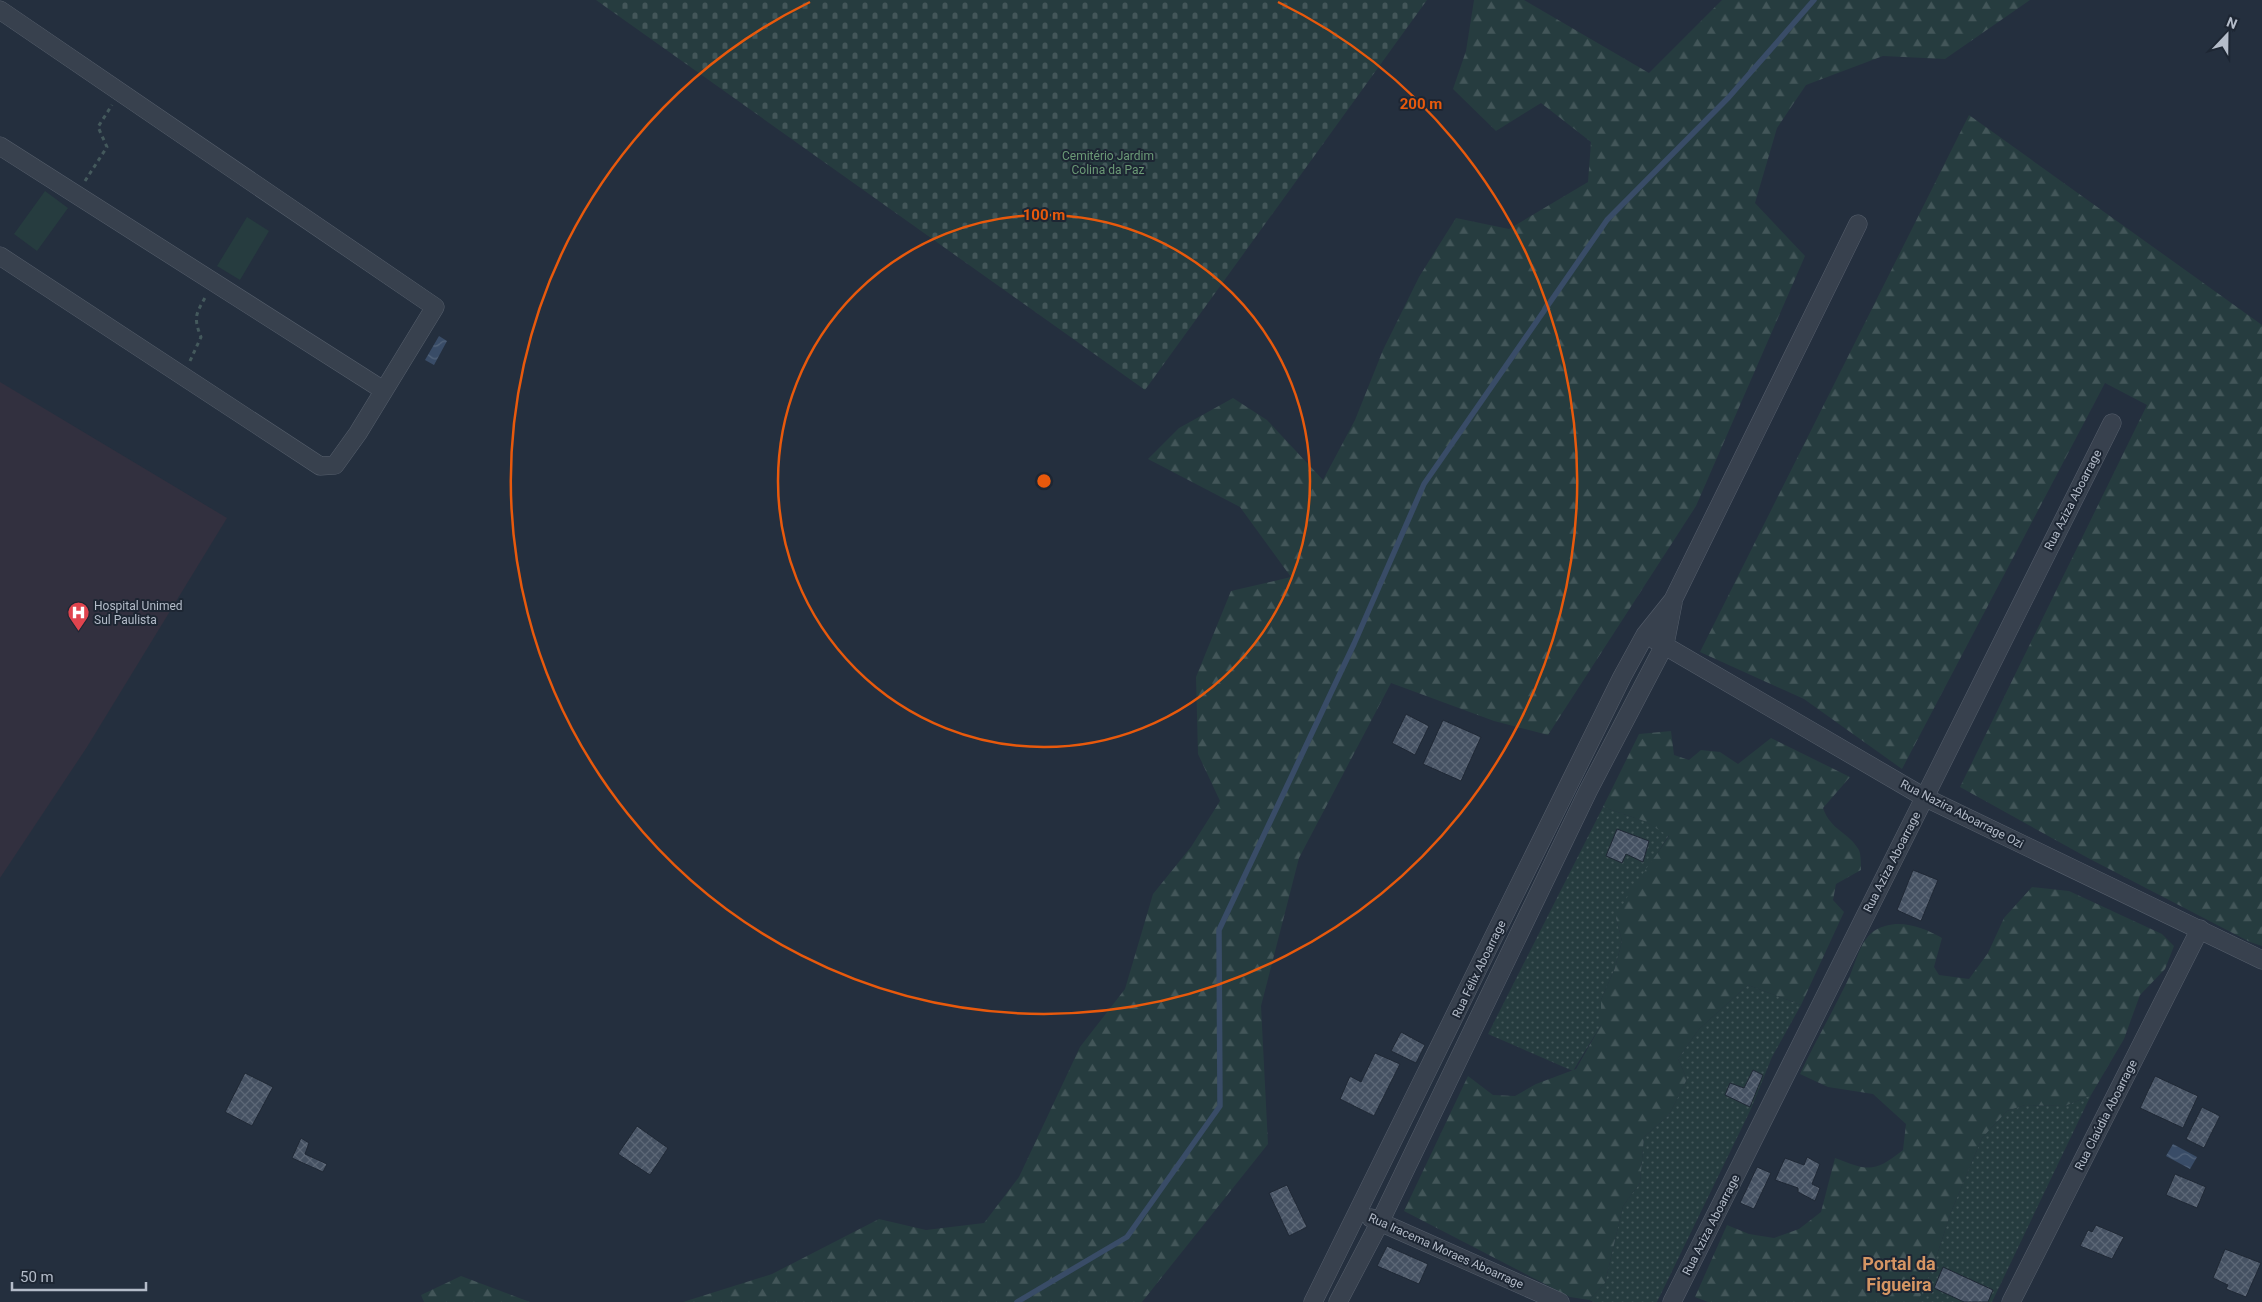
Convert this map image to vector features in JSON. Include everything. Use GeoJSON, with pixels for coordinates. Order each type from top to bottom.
{"type":"FeatureCollection","features":[{"type":"Feature","properties":{"kind":"street"},"geometry":{"type":"LineString","coordinates":[[0,10],[434,307],[358,433],[335,465],[320,466],[0,256]]}},
{"type":"Feature","properties":{"kind":"street"},"geometry":{"type":"LineString","coordinates":[[0,146],[383,390]]}},
{"type":"Feature","properties":{"kind":"street"},"geometry":{"type":"LineString","coordinates":[[1673,600],[1858,224]]}},
{"type":"Feature","properties":{"kind":"street","name":"Rua Aziza Aboarrage"},"geometry":{"type":"LineString","coordinates":[[1672,1302],[2112,423]]}},
{"type":"Feature","properties":{"kind":"street","name":"Rua Félix Aboarrage"},"geometry":{"type":"LineString","coordinates":[[1313,1302],[1359,1213],[1622,677],[1645,635],[1673,600]]}},
{"type":"Feature","properties":{"kind":"street","name":"Rua Félix Aboarrage"},"geometry":{"type":"LineString","coordinates":[[1338,1302],[1380,1222],[1588,791],[1665,644],[1673,600]]}},
{"type":"Feature","properties":{"kind":"street","name":"Rua Nazira Aboarrage Ozi"},"geometry":{"type":"LineString","coordinates":[[1645,635],[1665,644],[1924,797],[2262,960]]}},
{"type":"Feature","properties":{"kind":"street","name":"Rua Claúdia Aboarrage"},"geometry":{"type":"LineString","coordinates":[[2011,1302],[2200,929]]}},
{"type":"Feature","properties":{"kind":"street","name":"Rua Iracema Moraes Aboarrage"},"geometry":{"type":"LineString","coordinates":[[1359,1213],[1560,1302]]}},
{"type":"Feature","properties":{"kind":"path"},"geometry":{"type":"LineString","coordinates":[[77,195],[107,147],[98,127],[120,92]]}},
{"type":"Feature","properties":{"kind":"path"},"geometry":{"type":"LineString","coordinates":[[182,376],[201,337],[195,315],[214,282]]}},
{"type":"Feature","properties":{"kind":"shaded area","name":"Hospital Unimed Sul Paulista"},"geometry":{"type":"Polygon","coordinates":[[[0,382],[227,518],[87,747],[0,878],[0,382]]]}},
{"type":"Feature","properties":{"kind":"green space","name":"Cemitério Jardim Colina da Paz"},"geometry":{"type":"Polygon","coordinates":[[[596,0],[1427,0],[1145,390],[596,0]]]}},
{"type":"Feature","properties":{"kind":"green space"},"geometry":{"type":"Polygon","coordinates":[[[1474,0],[1524,0],[1649,73],[1722,0],[2030,0],[1945,59],[1883,56],[1806,85],[1777,128],[1755,203],[1805,256],[1696,506],[1548,735],[1494,721],[1391,683],[1299,858],[1261,1006],[1268,1144],[1142,1302],[683,1302],[772,1274],[879,1219],[926,1230],[984,1223],[1019,1177],[1080,1047],[1125,989],[1153,894],[1191,847],[1220,801],[1198,754],[1196,677],[1231,591],[1291,577],[1240,507],[1148,459],[1179,428],[1233,398],[1267,420],[1323,480],[1355,420],[1383,350],[1419,277],[1456,218],[1509,229],[1588,182],[1591,142],[1541,103],[1496,131],[1453,89],[1466,51],[1474,0]]]}},
{"type":"Feature","properties":{"kind":"green space"},"geometry":{"type":"Polygon","coordinates":[[[1969,115],[2262,325],[2262,946],[2250,942],[2088,858],[1960,787],[2147,405],[2105,383],[1902,769],[1804,699],[1700,652],[1969,115]]]}},
{"type":"Feature","properties":{"kind":"green space"},"geometry":{"type":"Polygon","coordinates":[[[45,191],[68,208],[37,251],[14,234],[45,191]]]}},
{"type":"Feature","properties":{"kind":"green space"},"geometry":{"type":"Polygon","coordinates":[[[247,217],[269,231],[240,280],[217,266],[247,217]]]}},
{"type":"Feature","properties":{"kind":"green space"},"geometry":{"type":"Polygon","coordinates":[[[1671,731],[1674,755],[1689,760],[1701,750],[1720,752],[1738,764],[1771,738],[1850,777],[1823,808],[1830,822],[1850,839],[1859,850],[1861,870],[1836,884],[1833,900],[1844,912],[1801,1005],[1748,985],[1699,1029],[1678,1059],[1687,1079],[1669,1115],[1644,1137],[1640,1183],[1623,1206],[1605,1283],[1589,1300],[1570,1297],[1404,1211],[1468,1076],[1493,1095],[1515,1096],[1536,1084],[1576,1069],[1601,1025],[1601,1000],[1615,968],[1622,941],[1616,918],[1634,886],[1669,836],[1644,821],[1603,807],[1639,734],[1671,731]]]}},
{"type":"Feature","properties":{"kind":"green space"},"geometry":{"type":"Polygon","coordinates":[[[1603,807],[1644,821],[1669,835],[1616,918],[1622,941],[1615,968],[1601,1000],[1601,1025],[1573,1071],[1488,1034],[1603,807]]]}},
{"type":"Feature","properties":{"kind":"green space"},"geometry":{"type":"Polygon","coordinates":[[[2032,887],[2069,891],[2162,934],[2174,946],[2165,969],[2140,995],[2124,1039],[2091,1095],[2065,1106],[2025,1105],[2007,1111],[1982,1138],[1951,1212],[1935,1261],[1918,1302],[1708,1302],[1695,1297],[1727,1225],[1749,1234],[1774,1238],[1799,1229],[1821,1212],[1835,1158],[1871,1168],[1885,1163],[1903,1150],[1906,1124],[1873,1094],[1828,1087],[1800,1074],[1869,935],[1891,924],[1908,925],[1926,930],[1942,938],[1934,967],[1939,975],[1969,979],[1988,953],[2004,918],[2032,887]]]}},
{"type":"Feature","properties":{"kind":"green space"},"geometry":{"type":"Polygon","coordinates":[[[1748,985],[1801,1005],[1772,1057],[1750,1111],[1657,1302],[1594,1302],[1589,1300],[1605,1283],[1623,1206],[1640,1183],[1644,1137],[1669,1115],[1687,1079],[1678,1059],[1699,1029],[1748,985]]]}},
{"type":"Feature","properties":{"kind":"green space"},"geometry":{"type":"Polygon","coordinates":[[[2091,1095],[1992,1302],[1918,1302],[1935,1261],[1951,1212],[1982,1138],[2007,1111],[2025,1105],[2065,1106],[2091,1095]]]}},
{"type":"Feature","properties":{"kind":"green space"},"geometry":{"type":"Polygon","coordinates":[[[461,1276],[530,1302],[424,1302],[421,1295],[461,1276]]]}},
{"type":"Feature","properties":{"kind":"water"},"geometry":{"type":"Polygon","coordinates":[[[439,336],[447,341],[434,365],[425,360],[439,336]]]}},
{"type":"Feature","properties":{"kind":"water"},"geometry":{"type":"Polygon","coordinates":[[[2173,1144],[2197,1157],[2190,1169],[2166,1156],[2173,1144]]]}},
{"type":"Feature","properties":{"kind":"building"},"geometry":{"type":"Polygon","coordinates":[[[1406,714],[1429,726],[1415,755],[1392,743],[1406,714]]]}},
{"type":"Feature","properties":{"kind":"building"},"geometry":{"type":"Polygon","coordinates":[[[1443,720],[1481,737],[1461,781],[1423,764],[1443,720]]]}},
{"type":"Feature","properties":{"kind":"building"},"geometry":{"type":"Polygon","coordinates":[[[1617,829],[1649,841],[1643,862],[1626,854],[1622,863],[1606,856],[1617,829]]]}},
{"type":"Feature","properties":{"kind":"building"},"geometry":{"type":"Polygon","coordinates":[[[1913,870],[1938,880],[1921,921],[1897,910],[1913,870]]]}},
{"type":"Feature","properties":{"kind":"building"},"geometry":{"type":"Polygon","coordinates":[[[1401,1032],[1425,1045],[1416,1063],[1391,1051],[1401,1032]]]}},
{"type":"Feature","properties":{"kind":"building"},"geometry":{"type":"Polygon","coordinates":[[[1375,1053],[1400,1064],[1374,1116],[1340,1099],[1350,1076],[1361,1082],[1375,1053]]]}},
{"type":"Feature","properties":{"kind":"building"},"geometry":{"type":"Polygon","coordinates":[[[1753,1070],[1763,1075],[1750,1107],[1725,1095],[1730,1083],[1744,1088],[1753,1070]]]}},
{"type":"Feature","properties":{"kind":"building"},"geometry":{"type":"Polygon","coordinates":[[[245,1073],[273,1087],[252,1126],[225,1112],[245,1073]]]}},
{"type":"Feature","properties":{"kind":"building"},"geometry":{"type":"Polygon","coordinates":[[[2155,1076],[2198,1096],[2183,1128],[2140,1108],[2155,1076]]]}},
{"type":"Feature","properties":{"kind":"building"},"geometry":{"type":"Polygon","coordinates":[[[2202,1107],[2220,1116],[2204,1148],[2186,1139],[2202,1107]]]}},
{"type":"Feature","properties":{"kind":"building"},"geometry":{"type":"Polygon","coordinates":[[[637,1126],[668,1148],[650,1175],[618,1154],[637,1126]]]}},
{"type":"Feature","properties":{"kind":"building"},"geometry":{"type":"Polygon","coordinates":[[[301,1138],[309,1143],[305,1154],[327,1164],[323,1172],[292,1158],[301,1138]]]}},
{"type":"Feature","properties":{"kind":"building"},"geometry":{"type":"Polygon","coordinates":[[[1807,1157],[1820,1164],[1812,1184],[1820,1188],[1815,1201],[1798,1192],[1798,1188],[1775,1180],[1785,1158],[1804,1165],[1807,1157]]]}},
{"type":"Feature","properties":{"kind":"building"},"geometry":{"type":"Polygon","coordinates":[[[1757,1167],[1771,1173],[1754,1209],[1740,1203],[1757,1167]]]}},
{"type":"Feature","properties":{"kind":"building"},"geometry":{"type":"Polygon","coordinates":[[[2175,1174],[2206,1187],[2197,1208],[2166,1195],[2175,1174]]]}},
{"type":"Feature","properties":{"kind":"building"},"geometry":{"type":"Polygon","coordinates":[[[1287,1185],[1307,1227],[1289,1236],[1269,1193],[1287,1185]]]}},
{"type":"Feature","properties":{"kind":"building"},"geometry":{"type":"Polygon","coordinates":[[[2096,1225],[2124,1237],[2112,1259],[2080,1246],[2088,1230],[2092,1232],[2096,1225]]]}},
{"type":"Feature","properties":{"kind":"building"},"geometry":{"type":"Polygon","coordinates":[[[1387,1246],[1428,1264],[1419,1284],[1377,1266],[1387,1246]]]}},
{"type":"Feature","properties":{"kind":"building"},"geometry":{"type":"Polygon","coordinates":[[[2225,1249],[2261,1263],[2246,1297],[2226,1289],[2228,1285],[2213,1278],[2225,1249]]]}},
{"type":"Feature","properties":{"kind":"building"},"geometry":{"type":"Polygon","coordinates":[[[1943,1267],[1993,1290],[1988,1302],[1964,1302],[1934,1288],[1943,1267]]]}},
{"type":"Feature","properties":{"kind":"waterway"},"geometry":{"type":"LineString","coordinates":[[1017,1302],[1127,1237],[1220,1106],[1219,930],[1354,644],[1424,484],[1607,220],[1729,97],[1814,0]]}},
{"type":"Feature","properties":{"kind":"place","name":"Hospital Unimed Sul Paulista"},"geometry":{"type":"Point","coordinates":[78,632]}},
{"type":"Feature","properties":{"kind":"district","name":"Portal da Figueira"},"geometry":{"type":"Point","coordinates":[1899,1274]}}]}
